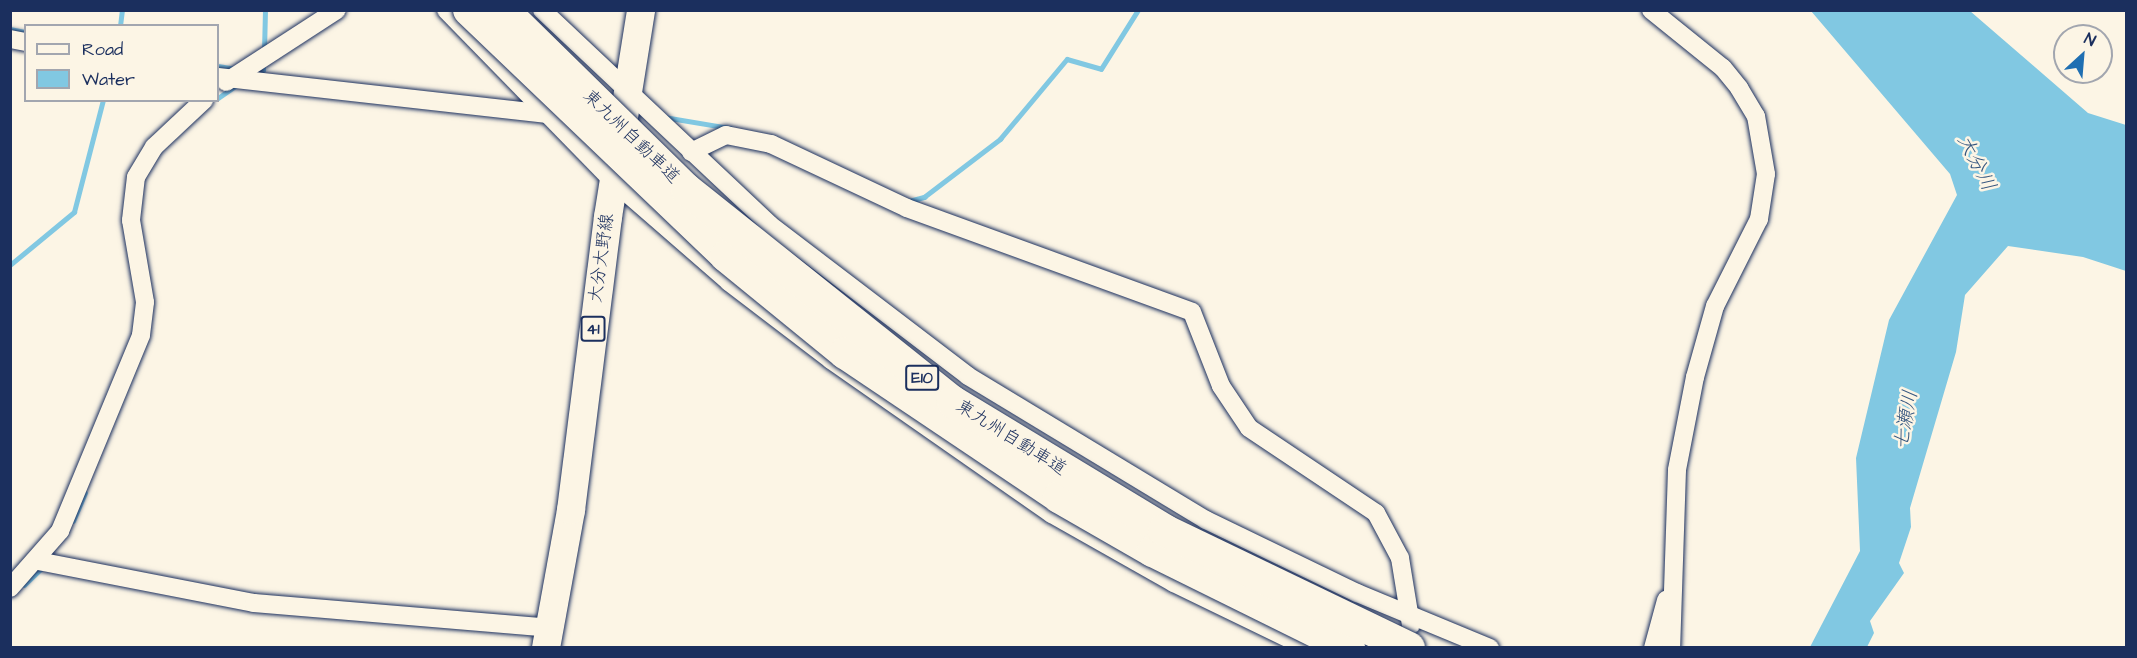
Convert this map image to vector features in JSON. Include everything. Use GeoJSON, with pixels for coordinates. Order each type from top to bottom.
{"type":"FeatureCollection","features":[{"type":"Feature","properties":{"kind":"highway","name":"東九州自動車道"},"geometry":{"type":"LineString","coordinates":[[469,10],[718,249],[845,353],[1059,497],[1163,556],[1349,648]]}},
{"type":"Feature","properties":{"kind":"highway","name":"東九州自動車道"},"geometry":{"type":"LineString","coordinates":[[503,10],[687,190],[953,402],[1164,530],[1409,648]]}},
{"type":"Feature","properties":{"kind":"main road","name":"大分大野線"},"geometry":{"type":"LineString","coordinates":[[547,638],[571,510],[613,181],[641,10]]}},
{"type":"Feature","properties":{"kind":"street"},"geometry":{"type":"LineString","coordinates":[[221,81],[337,10]]}},
{"type":"Feature","properties":{"kind":"street"},"geometry":{"type":"LineString","coordinates":[[447,10],[613,181],[780,323],[1015,492],[1174,583],[1308,648]]}},
{"type":"Feature","properties":{"kind":"street"},"geometry":{"type":"LineString","coordinates":[[542,10],[691,152],[823,268],[1045,426],[1206,519],[1410,616],[1490,648]]}},
{"type":"Feature","properties":{"kind":"street"},"geometry":{"type":"LineString","coordinates":[[1652,10],[1723,68],[1738,88],[1756,116],[1766,164],[1759,219],[1716,306],[1695,377],[1677,470],[1671,583],[1671,648]]}},
{"type":"Feature","properties":{"kind":"street"},"geometry":{"type":"LineString","coordinates":[[221,81],[550,114]]}},
{"type":"Feature","properties":{"kind":"street"},"geometry":{"type":"LineString","coordinates":[[10,588],[38,561],[71,508],[143,326],[131,220],[136,177],[154,147],[202,102]]}},
{"type":"Feature","properties":{"kind":"street"},"geometry":{"type":"LineString","coordinates":[[691,152],[726,135],[771,144],[907,208],[1192,312],[1221,386],[1249,428],[1271,447],[1352,492],[1376,513],[1400,558],[1415,648]]}},
{"type":"Feature","properties":{"kind":"street"},"geometry":{"type":"LineString","coordinates":[[38,561],[255,603],[547,638]]}},
{"type":"Feature","properties":{"kind":"street"},"geometry":{"type":"LineString","coordinates":[[1653,648],[1671,583]]}},
{"type":"Feature","properties":{"kind":"water"},"geometry":{"type":"Polygon","coordinates":[[[1811,11],[1970,11],[2088,113],[2126,125],[2126,271],[2083,257],[2008,246],[1965,295],[1956,352],[1910,508],[1911,527],[1899,563],[1904,573],[1870,621],[1874,633],[1867,647],[1810,647],[1860,551],[1856,458],[1889,320],[1957,195],[1950,174],[1811,11]]]}},
{"type":"Feature","properties":{"kind":"waterway"},"geometry":{"type":"LineString","coordinates":[[120,24],[122,10]]}},
{"type":"Feature","properties":{"kind":"waterway"},"geometry":{"type":"LineString","coordinates":[[264,51],[265,10]]}},
{"type":"Feature","properties":{"kind":"waterway"},"geometry":{"type":"LineString","coordinates":[[909,201],[924,197],[1000,139],[1067,59],[1101,69],[1138,10]]}},
{"type":"Feature","properties":{"kind":"waterway"},"geometry":{"type":"LineString","coordinates":[[10,29],[24,32]]}},
{"type":"Feature","properties":{"kind":"waterway"},"geometry":{"type":"LineString","coordinates":[[253,75],[263,70],[263,63]]}},
{"type":"Feature","properties":{"kind":"waterway"},"geometry":{"type":"LineString","coordinates":[[219,66],[236,69]]}},
{"type":"Feature","properties":{"kind":"waterway"},"geometry":{"type":"LineString","coordinates":[[219,97],[235,86]]}},
{"type":"Feature","properties":{"kind":"waterway"},"geometry":{"type":"LineString","coordinates":[[10,265],[74,212],[102,102]]}},
{"type":"Feature","properties":{"kind":"waterway"},"geometry":{"type":"LineString","coordinates":[[664,117],[730,128]]}},
{"type":"Feature","properties":{"kind":"waterway"},"geometry":{"type":"LineString","coordinates":[[73,521],[85,493]]}},
{"type":"Feature","properties":{"kind":"waterway"},"geometry":{"type":"LineString","coordinates":[[24,585],[44,566]]}},
{"type":"Feature","properties":{"kind":"water label","name":"大分川"},"geometry":{"type":"Point","coordinates":[1976,163]}},
{"type":"Feature","properties":{"kind":"water label","name":"七瀬川"},"geometry":{"type":"Point","coordinates":[1906,420]}}]}
